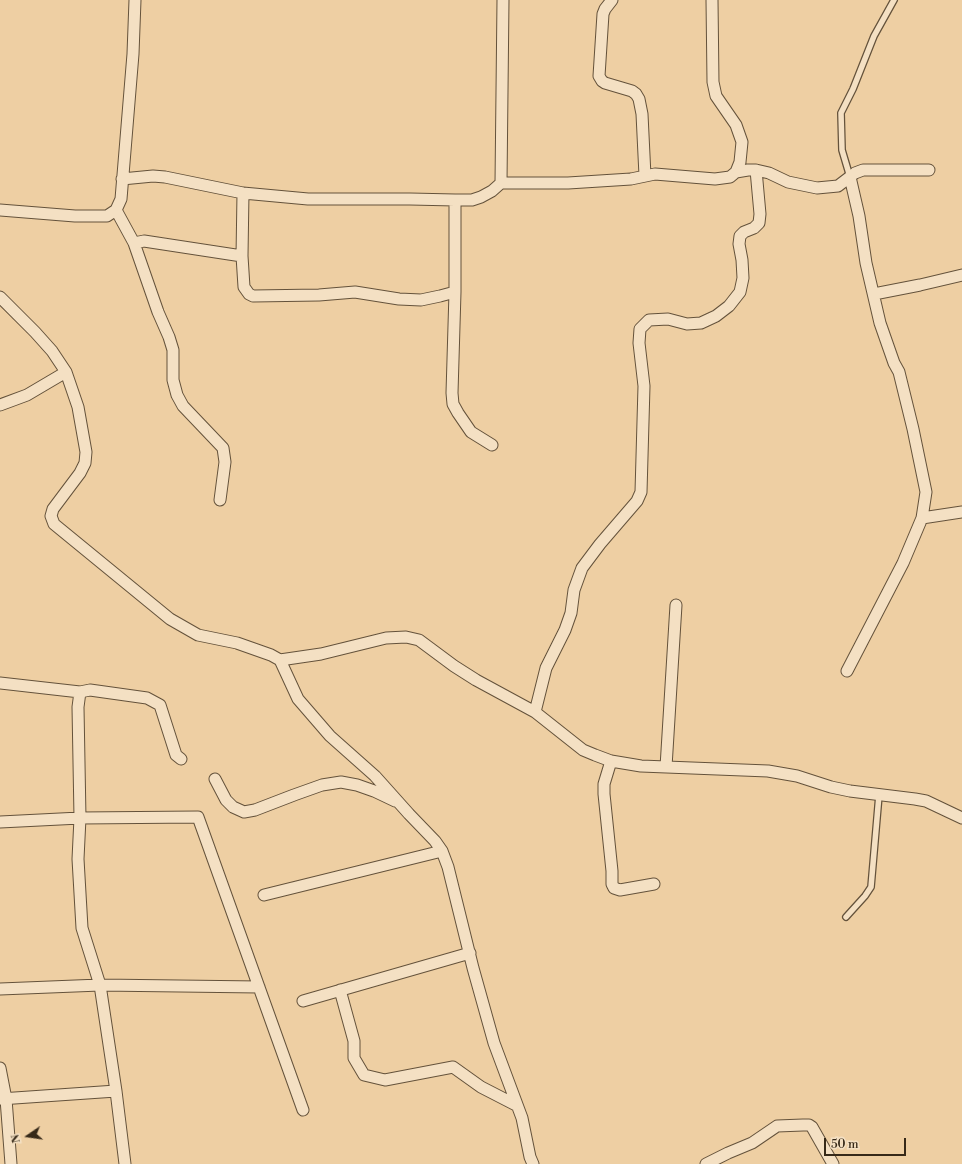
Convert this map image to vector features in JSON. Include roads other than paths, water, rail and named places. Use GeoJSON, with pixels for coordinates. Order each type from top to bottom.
{"type":"FeatureCollection","features":[{"type":"Feature","properties":{"kind":"street"},"geometry":{"type":"LineString","coordinates":[[0,210],[75,216],[107,216],[116,210],[121,199],[133,54],[135,0]]}},
{"type":"Feature","properties":{"kind":"street"},"geometry":{"type":"LineString","coordinates":[[122,179],[153,176],[165,177],[243,193],[308,199],[472,200],[481,197],[492,191],[501,182],[503,0]]}},
{"type":"Feature","properties":{"kind":"street"},"geometry":{"type":"LineString","coordinates":[[612,0],[605,8],[603,14],[599,76],[605,83],[632,91],[639,99],[642,114],[645,176]]}},
{"type":"Feature","properties":{"kind":"street"},"geometry":{"type":"LineString","coordinates":[[501,182],[568,183],[632,179],[665,174],[698,179],[715,179],[730,177],[736,172],[740,162],[742,142],[736,125],[716,96],[713,82],[712,0]]}},
{"type":"Feature","properties":{"kind":"street"},"geometry":{"type":"LineString","coordinates":[[736,172],[756,170],[769,173],[788,182],[817,188],[838,186],[855,173],[863,170],[929,170]]}},
{"type":"Feature","properties":{"kind":"street"},"geometry":{"type":"LineString","coordinates":[[535,712],[546,668],[565,630],[570,614],[574,590],[582,568],[604,538],[637,501],[640,492],[644,386],[639,343],[640,329],[650,320],[668,319],[687,324],[701,323],[716,316],[729,306],[740,292],[744,278],[739,244],[740,236],[744,232],[754,228],[759,223],[760,214],[756,170]]}},
{"type":"Feature","properties":{"kind":"street"},"geometry":{"type":"LineString","coordinates":[[847,671],[903,563],[922,518],[926,492],[914,429],[899,372],[885,339],[866,263],[859,216],[850,177]]}},
{"type":"Feature","properties":{"kind":"street"},"geometry":{"type":"LineString","coordinates":[[243,193],[242,256],[244,287],[249,294],[253,296],[319,295],[355,292],[399,300],[420,300],[455,292]]}},
{"type":"Feature","properties":{"kind":"street"},"geometry":{"type":"LineString","coordinates":[[455,200],[455,292],[452,394],[458,413],[471,432],[492,445]]}},
{"type":"Feature","properties":{"kind":"street"},"geometry":{"type":"LineString","coordinates":[[116,210],[134,243],[173,350],[173,380],[177,395],[183,406],[223,448],[225,462],[220,500]]}},
{"type":"Feature","properties":{"kind":"street"},"geometry":{"type":"LineString","coordinates":[[134,243],[144,241],[242,256]]}},
{"type":"Feature","properties":{"kind":"street"},"geometry":{"type":"LineString","coordinates":[[874,294],[920,286],[962,275]]}},
{"type":"Feature","properties":{"kind":"street"},"geometry":{"type":"LineString","coordinates":[[0,297],[52,350],[66,372],[78,407],[86,452],[84,463],[80,473],[53,509],[51,516],[54,524],[170,620],[198,635],[237,643],[271,655],[280,660],[298,699],[330,736],[376,776],[435,841],[442,851],[448,867],[494,1043],[522,1118],[530,1157],[533,1164]]}},
{"type":"Feature","properties":{"kind":"street"},"geometry":{"type":"LineString","coordinates":[[0,405],[27,395],[66,372]]}},
{"type":"Feature","properties":{"kind":"street"},"geometry":{"type":"LineString","coordinates":[[922,518],[962,512]]}},
{"type":"Feature","properties":{"kind":"street"},"geometry":{"type":"LineString","coordinates":[[666,767],[676,605]]}},
{"type":"Feature","properties":{"kind":"street"},"geometry":{"type":"LineString","coordinates":[[280,660],[321,654],[386,638],[406,637],[419,640],[476,680],[535,712],[583,750],[611,761],[641,766],[768,771],[797,776],[831,787],[879,795],[914,798],[926,801],[962,818]]}},
{"type":"Feature","properties":{"kind":"street"},"geometry":{"type":"LineString","coordinates":[[0,683],[80,692],[90,690],[147,698],[160,705],[176,755],[181,760]]}},
{"type":"Feature","properties":{"kind":"street"},"geometry":{"type":"LineString","coordinates":[[80,692],[78,707],[80,818],[78,859],[82,928],[100,985],[125,1164]]}},
{"type":"Feature","properties":{"kind":"street"},"geometry":{"type":"LineString","coordinates":[[611,761],[604,784],[604,794],[612,884],[614,888],[620,890],[654,884]]}},
{"type":"Feature","properties":{"kind":"street"},"geometry":{"type":"LineString","coordinates":[[215,779],[226,800],[233,807],[244,812],[255,810],[322,785],[341,782],[357,785],[374,791],[400,803]]}},
{"type":"Feature","properties":{"kind":"street"},"geometry":{"type":"LineString","coordinates":[[0,822],[80,818],[198,817],[303,1110]]}},
{"type":"Feature","properties":{"kind":"street"},"geometry":{"type":"LineString","coordinates":[[264,895],[442,851]]}},
{"type":"Feature","properties":{"kind":"street"},"geometry":{"type":"LineString","coordinates":[[303,1001],[470,953]]}},
{"type":"Feature","properties":{"kind":"street"},"geometry":{"type":"LineString","coordinates":[[0,989],[100,985],[259,987]]}},
{"type":"Feature","properties":{"kind":"street"},"geometry":{"type":"LineString","coordinates":[[340,990],[354,1041],[354,1058],[364,1075],[385,1080],[454,1067],[481,1087],[516,1105]]}},
{"type":"Feature","properties":{"kind":"street"},"geometry":{"type":"LineString","coordinates":[[0,1068],[11,1164]]}},
{"type":"Feature","properties":{"kind":"street"},"geometry":{"type":"LineString","coordinates":[[3,1099],[116,1091]]}},
{"type":"Feature","properties":{"kind":"street"},"geometry":{"type":"LineString","coordinates":[[706,1164],[752,1143],[777,1126],[808,1125],[812,1127],[833,1164]]}},
{"type":"Feature","properties":{"kind":"lane"},"geometry":{"type":"LineString","coordinates":[[850,177],[842,150],[840,113],[854,89],[874,36],[894,0]]}},
{"type":"Feature","properties":{"kind":"lane"},"geometry":{"type":"LineString","coordinates":[[846,917],[865,896],[870,887],[879,795]]}}]}
